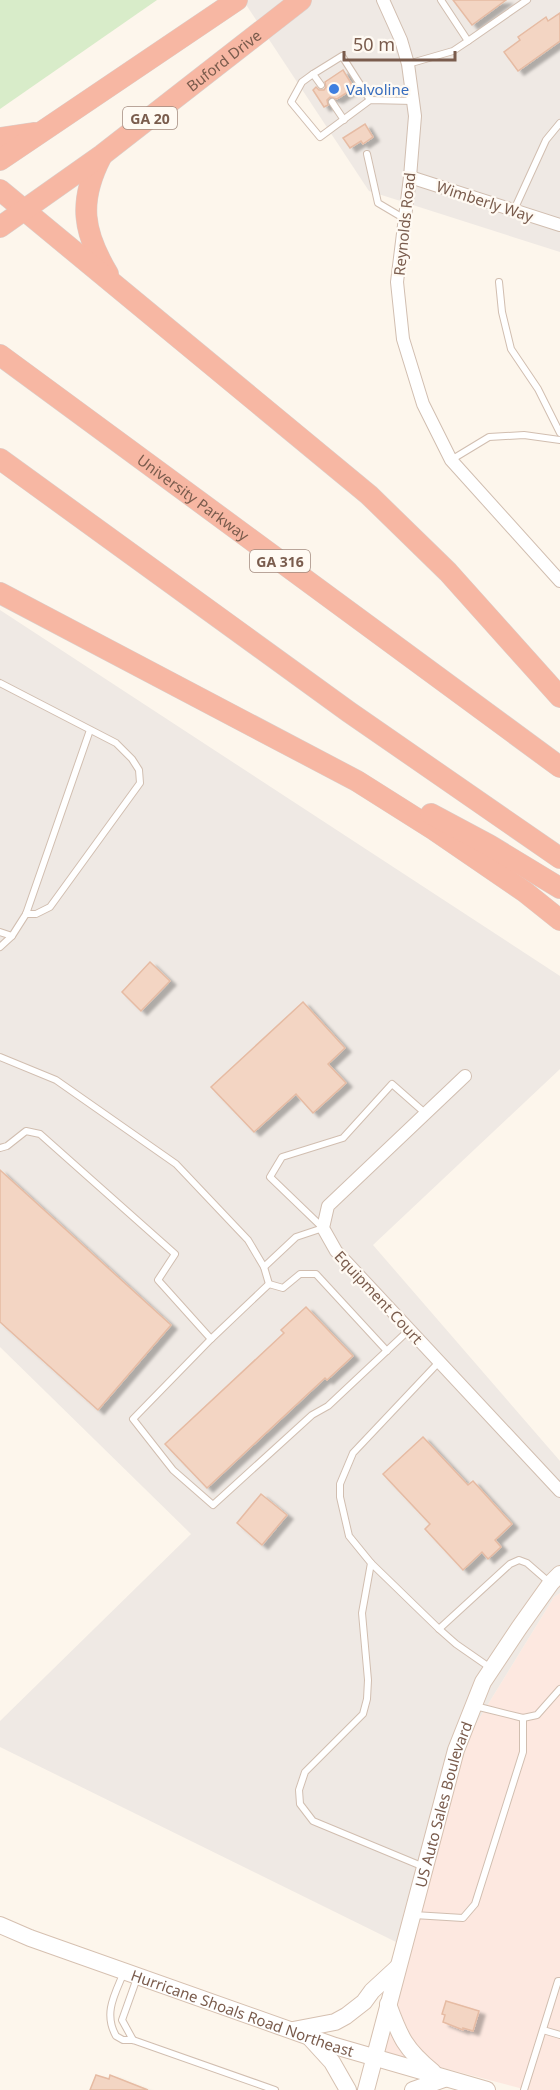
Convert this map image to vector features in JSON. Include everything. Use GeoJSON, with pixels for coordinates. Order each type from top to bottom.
{"type":"FeatureCollection","features":[{"type":"Feature","properties":{"kind":"highway"},"geometry":{"type":"LineString","coordinates":[[0,160],[237,0]]}},
{"type":"Feature","properties":{"kind":"highway","name":"Buford Drive"},"geometry":{"type":"LineString","coordinates":[[0,227],[102,155],[301,0]]}},
{"type":"Feature","properties":{"kind":"highway"},"geometry":{"type":"LineString","coordinates":[[0,138],[42,132]]}},
{"type":"Feature","properties":{"kind":"highway"},"geometry":{"type":"LineString","coordinates":[[102,155],[88,186],[85,211],[90,237],[98,258],[114,285]]}},
{"type":"Feature","properties":{"kind":"highway"},"geometry":{"type":"LineString","coordinates":[[0,190],[394,517],[448,572],[560,698]]}},
{"type":"Feature","properties":{"kind":"highway","name":"University Parkway"},"geometry":{"type":"LineString","coordinates":[[0,355],[560,767]]}},
{"type":"Feature","properties":{"kind":"highway"},"geometry":{"type":"LineString","coordinates":[[0,459],[349,712],[560,858]]}},
{"type":"Feature","properties":{"kind":"highway"},"geometry":{"type":"LineString","coordinates":[[0,592],[357,781],[442,835],[525,892],[560,920]]}},
{"type":"Feature","properties":{"kind":"highway"},"geometry":{"type":"LineString","coordinates":[[357,781],[400,798],[444,820],[560,888]]}},
{"type":"Feature","properties":{"kind":"street","name":"Reynolds Road"},"geometry":{"type":"LineString","coordinates":[[383,0],[408,64],[414,116],[410,177],[397,282],[403,339],[423,404],[451,460],[560,581]]}},
{"type":"Feature","properties":{"kind":"street","name":"Wimberly Way"},"geometry":{"type":"LineString","coordinates":[[410,177],[560,225]]}},
{"type":"Feature","properties":{"kind":"street"},"geometry":{"type":"LineString","coordinates":[[323,1228],[328,1206],[465,1076]]}},
{"type":"Feature","properties":{"kind":"street","name":"Equipment Court"},"geometry":{"type":"LineString","coordinates":[[323,1228],[336,1251],[560,1491]]}},
{"type":"Feature","properties":{"kind":"street","name":"US Auto Sales Boulevard"},"geometry":{"type":"LineString","coordinates":[[366,2090],[456,1750],[483,1682],[555,1579]]}},
{"type":"Feature","properties":{"kind":"street","name":"Hurricane Shoals Road Northeast"},"geometry":{"type":"LineString","coordinates":[[0,1925],[290,2030],[374,2058],[487,2090]]}},
{"type":"Feature","properties":{"kind":"street"},"geometry":{"type":"LineString","coordinates":[[290,2030],[335,2022],[346,2016],[364,2002],[372,1990],[399,1966]]}},
{"type":"Feature","properties":{"kind":"street"},"geometry":{"type":"LineString","coordinates":[[388,2004],[405,2044],[414,2057],[442,2078]]}},
{"type":"Feature","properties":{"kind":"street"},"geometry":{"type":"LineString","coordinates":[[308,2036],[332,2062],[348,2090]]}},
{"type":"Feature","properties":{"kind":"street"},"geometry":{"type":"LineString","coordinates":[[413,2090],[442,2078]]}},
{"type":"Feature","properties":{"kind":"lane"},"geometry":{"type":"LineString","coordinates":[[441,0],[468,41]]}},
{"type":"Feature","properties":{"kind":"lane"},"geometry":{"type":"LineString","coordinates":[[408,64],[453,51],[527,0]]}},
{"type":"Feature","properties":{"kind":"lane"},"geometry":{"type":"LineString","coordinates":[[370,100],[342,56],[302,82],[291,102],[320,137],[370,100],[413,101]]}},
{"type":"Feature","properties":{"kind":"lane"},"geometry":{"type":"LineString","coordinates":[[313,74],[321,85]]}},
{"type":"Feature","properties":{"kind":"lane"},"geometry":{"type":"LineString","coordinates":[[333,102],[344,120]]}},
{"type":"Feature","properties":{"kind":"lane"},"geometry":{"type":"LineString","coordinates":[[514,210],[546,140],[560,123]]}},
{"type":"Feature","properties":{"kind":"lane"},"geometry":{"type":"LineString","coordinates":[[367,153],[378,203],[405,219]]}},
{"type":"Feature","properties":{"kind":"lane"},"geometry":{"type":"LineString","coordinates":[[499,282],[502,312],[511,350],[538,389],[560,433]]}},
{"type":"Feature","properties":{"kind":"lane"},"geometry":{"type":"LineString","coordinates":[[451,460],[489,437],[524,435],[560,440]]}},
{"type":"Feature","properties":{"kind":"lane"},"geometry":{"type":"LineString","coordinates":[[0,683],[116,743],[132,759],[139,770],[140,783],[50,907],[36,914],[26,914]]}},
{"type":"Feature","properties":{"kind":"lane"},"geometry":{"type":"LineString","coordinates":[[0,947],[12,936],[26,914],[90,730]]}},
{"type":"Feature","properties":{"kind":"lane"},"geometry":{"type":"LineString","coordinates":[[0,932],[12,936]]}},
{"type":"Feature","properties":{"kind":"lane"},"geometry":{"type":"LineString","coordinates":[[0,1057],[56,1080],[176,1164],[248,1240],[264,1267],[269,1284]]}},
{"type":"Feature","properties":{"kind":"lane"},"geometry":{"type":"LineString","coordinates":[[264,1267],[296,1237],[323,1228],[270,1177],[282,1157],[343,1138],[392,1084],[426,1113]]}},
{"type":"Feature","properties":{"kind":"lane"},"geometry":{"type":"LineString","coordinates":[[0,1148],[7,1146],[26,1131],[40,1134],[158,1238],[175,1254],[158,1280],[211,1338]]}},
{"type":"Feature","properties":{"kind":"lane"},"geometry":{"type":"LineString","coordinates":[[269,1284],[283,1288],[300,1274],[316,1274],[387,1351]]}},
{"type":"Feature","properties":{"kind":"lane"},"geometry":{"type":"LineString","coordinates":[[269,1284],[211,1338],[133,1419],[173,1470],[213,1505],[312,1415],[328,1406],[409,1330]]}},
{"type":"Feature","properties":{"kind":"lane"},"geometry":{"type":"LineString","coordinates":[[439,1362],[353,1453],[340,1484],[339,1497],[349,1536],[371,1563],[456,1644],[492,1669]]}},
{"type":"Feature","properties":{"kind":"lane"},"geometry":{"type":"LineString","coordinates":[[439,1629],[510,1563],[519,1560],[555,1579]]}},
{"type":"Feature","properties":{"kind":"lane"},"geometry":{"type":"LineString","coordinates":[[371,1563],[362,1613],[368,1699],[363,1714],[304,1772],[299,1790],[300,1804],[313,1821],[425,1868]]}},
{"type":"Feature","properties":{"kind":"lane"},"geometry":{"type":"LineString","coordinates":[[474,1705],[523,1718],[537,1715],[560,1689]]}},
{"type":"Feature","properties":{"kind":"lane"},"geometry":{"type":"LineString","coordinates":[[412,1915],[464,1918],[474,1904],[523,1752],[523,1718]]}},
{"type":"Feature","properties":{"kind":"lane"},"geometry":{"type":"LineString","coordinates":[[131,1974],[110,2007],[110,2019],[116,2036],[274,2090]]}},
{"type":"Feature","properties":{"kind":"lane"},"geometry":{"type":"LineString","coordinates":[[131,1974],[122,2020],[132,2040]]}},
{"type":"Feature","properties":{"kind":"lane"},"geometry":{"type":"LineString","coordinates":[[524,2090],[558,1981],[560,1982]]}},
{"type":"Feature","properties":{"kind":"lane"},"geometry":{"type":"LineString","coordinates":[[543,2030],[560,2035]]}},
{"type":"Feature","properties":{"kind":"shaded area"},"geometry":{"type":"Polygon","coordinates":[[[243,0],[560,0],[560,252],[369,191],[243,0]]]}},
{"type":"Feature","properties":{"kind":"shaded area"},"geometry":{"type":"Polygon","coordinates":[[[0,610],[560,976],[560,1069],[373,1245],[560,1461],[560,1593],[554,1597],[474,1727],[396,1942],[0,1747],[0,1721],[191,1534],[0,1347],[0,610]]]}},
{"type":"Feature","properties":{"kind":"shaded area"},"geometry":{"type":"Polygon","coordinates":[[[560,1593],[560,2090],[527,2090],[375,2050],[396,1942],[474,1727],[554,1597],[560,1593]]]}},
{"type":"Feature","properties":{"kind":"green space"},"geometry":{"type":"Polygon","coordinates":[[[0,0],[157,0],[0,109],[0,0]]]}},
{"type":"Feature","properties":{"kind":"building"},"geometry":{"type":"Polygon","coordinates":[[[453,0],[506,0],[472,25],[453,0]]]}},
{"type":"Feature","properties":{"kind":"building"},"geometry":{"type":"Polygon","coordinates":[[[560,13],[560,41],[518,71],[504,52],[520,40],[518,37],[546,17],[548,21],[560,13]]]}},
{"type":"Feature","properties":{"kind":"building","name":"Valvoline"},"geometry":{"type":"Polygon","coordinates":[[[343,70],[354,88],[337,99],[330,97],[327,100],[328,105],[324,107],[313,90],[316,87],[324,90],[325,82],[343,70]]]}},
{"type":"Feature","properties":{"kind":"building"},"geometry":{"type":"Polygon","coordinates":[[[365,124],[373,137],[363,144],[361,141],[350,148],[343,138],[365,124]]]}},
{"type":"Feature","properties":{"kind":"building"},"geometry":{"type":"Polygon","coordinates":[[[150,962],[170,981],[141,1011],[122,992],[150,962]]]}},
{"type":"Feature","properties":{"kind":"building"},"geometry":{"type":"Polygon","coordinates":[[[303,1002],[345,1048],[328,1064],[346,1083],[313,1113],[296,1094],[254,1132],[211,1087],[303,1002]]]}},
{"type":"Feature","properties":{"kind":"building"},"geometry":{"type":"Polygon","coordinates":[[[0,1170],[171,1325],[98,1410],[0,1322],[0,1170]]]}},
{"type":"Feature","properties":{"kind":"building"},"geometry":{"type":"Polygon","coordinates":[[[306,1307],[353,1356],[327,1380],[325,1378],[207,1488],[165,1444],[284,1333],[281,1330],[306,1307]]]}},
{"type":"Feature","properties":{"kind":"building"},"geometry":{"type":"Polygon","coordinates":[[[423,1437],[468,1485],[473,1481],[512,1524],[495,1540],[501,1547],[488,1559],[482,1552],[463,1570],[425,1529],[430,1524],[383,1474],[423,1437]]]}},
{"type":"Feature","properties":{"kind":"building"},"geometry":{"type":"Polygon","coordinates":[[[261,1494],[287,1515],[262,1545],[237,1523],[261,1494]]]}},
{"type":"Feature","properties":{"kind":"building"},"geometry":{"type":"Polygon","coordinates":[[[446,2001],[479,2011],[473,2031],[463,2028],[463,2030],[443,2022],[445,2015],[442,2014],[446,2001]]]}},
{"type":"Feature","properties":{"kind":"building"},"geometry":{"type":"Polygon","coordinates":[[[96,2075],[109,2079],[110,2075],[148,2090],[90,2090],[96,2075]]]}},
{"type":"Feature","properties":{"kind":"place","name":"Valvoline"},"geometry":{"type":"Point","coordinates":[334,89]}}]}
